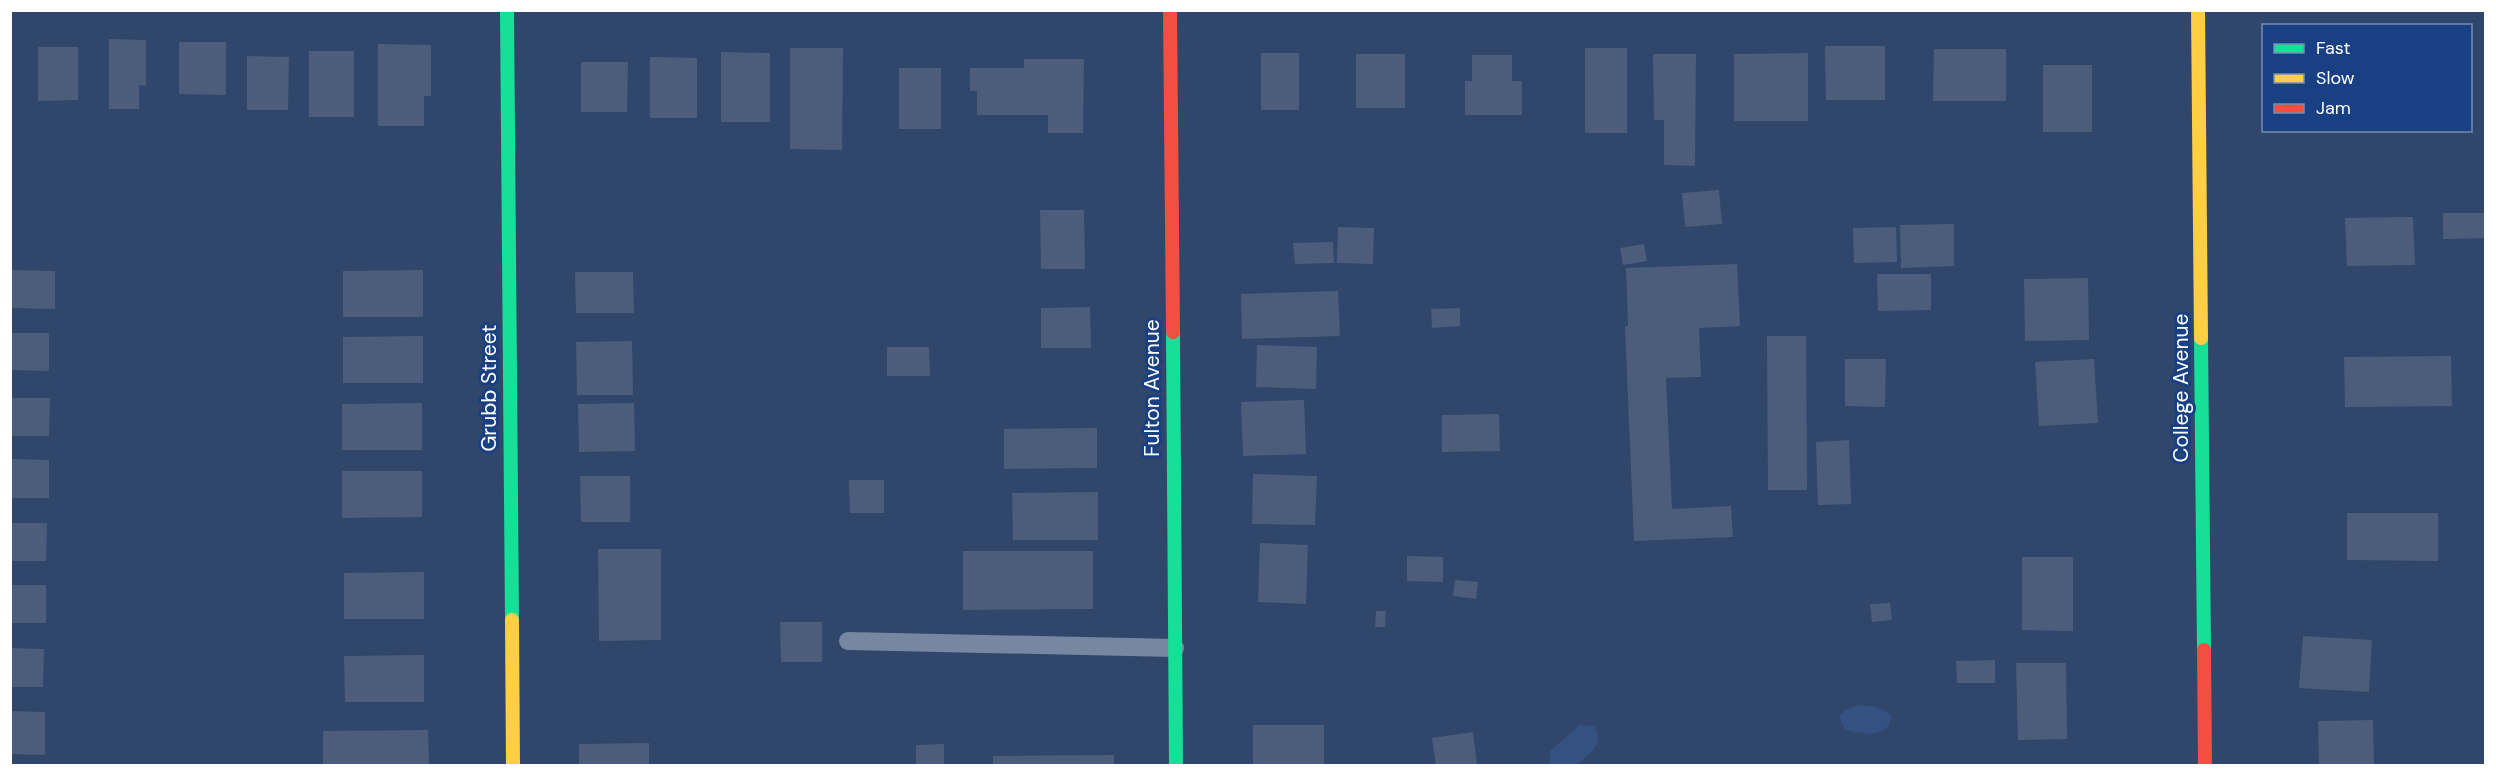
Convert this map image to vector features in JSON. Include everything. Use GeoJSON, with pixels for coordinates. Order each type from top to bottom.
{"type":"FeatureCollection","features":[{"type":"Feature","properties":{"kind":"street","name":"Grubb Street"},"geometry":{"type":"LineString","coordinates":[[507,10],[513,765]]}},
{"type":"Feature","properties":{"kind":"street","name":"Fulton Avenue"},"geometry":{"type":"LineString","coordinates":[[1170,10],[1176,765]]}},
{"type":"Feature","properties":{"kind":"street","name":"College Avenue"},"geometry":{"type":"LineString","coordinates":[[2198,10],[2205,765]]}},
{"type":"Feature","properties":{"kind":"lane"},"geometry":{"type":"LineString","coordinates":[[848,641],[1175,648]]}},
{"type":"Feature","properties":{"kind":"water"},"geometry":{"type":"Polygon","coordinates":[[[1859,705],[1876,707],[1888,713],[1891,716],[1886,729],[1866,734],[1845,729],[1840,715],[1846,709],[1859,705]]]}},
{"type":"Feature","properties":{"kind":"water"},"geometry":{"type":"Polygon","coordinates":[[[1580,725],[1594,726],[1597,733],[1597,744],[1591,753],[1576,765],[1550,765],[1550,751],[1580,725]]]}},
{"type":"Feature","properties":{"kind":"building"},"geometry":{"type":"Polygon","coordinates":[[[109,39],[146,40],[146,86],[139,85],[139,109],[109,109],[109,39]]]}},
{"type":"Feature","properties":{"kind":"building"},"geometry":{"type":"Polygon","coordinates":[[[179,42],[226,42],[226,95],[179,94],[179,42]]]}},
{"type":"Feature","properties":{"kind":"building"},"geometry":{"type":"Polygon","coordinates":[[[378,44],[431,45],[431,96],[424,96],[424,126],[378,126],[378,44]]]}},
{"type":"Feature","properties":{"kind":"building"},"geometry":{"type":"Polygon","coordinates":[[[1825,46],[1885,46],[1885,100],[1826,100],[1825,46]]]}},
{"type":"Feature","properties":{"kind":"building"},"geometry":{"type":"Polygon","coordinates":[[[38,47],[78,47],[78,100],[38,101],[38,47]]]}},
{"type":"Feature","properties":{"kind":"building"},"geometry":{"type":"Polygon","coordinates":[[[790,48],[843,48],[842,150],[790,149],[790,48]]]}},
{"type":"Feature","properties":{"kind":"building"},"geometry":{"type":"Polygon","coordinates":[[[1585,48],[1627,48],[1627,133],[1585,133],[1585,48]]]}},
{"type":"Feature","properties":{"kind":"building"},"geometry":{"type":"Polygon","coordinates":[[[1934,49],[2006,49],[2006,101],[1933,101],[1934,49]]]}},
{"type":"Feature","properties":{"kind":"building"},"geometry":{"type":"Polygon","coordinates":[[[309,51],[354,51],[354,117],[309,117],[309,51]]]}},
{"type":"Feature","properties":{"kind":"building"},"geometry":{"type":"Polygon","coordinates":[[[721,52],[770,53],[770,122],[721,122],[721,52]]]}},
{"type":"Feature","properties":{"kind":"building"},"geometry":{"type":"Polygon","coordinates":[[[1261,53],[1299,53],[1299,110],[1261,110],[1261,53]]]}},
{"type":"Feature","properties":{"kind":"building"},"geometry":{"type":"Polygon","coordinates":[[[1808,53],[1808,121],[1734,121],[1734,54],[1808,53]]]}},
{"type":"Feature","properties":{"kind":"building"},"geometry":{"type":"Polygon","coordinates":[[[1356,54],[1405,54],[1405,108],[1356,108],[1356,54]]]}},
{"type":"Feature","properties":{"kind":"building"},"geometry":{"type":"Polygon","coordinates":[[[1653,54],[1696,54],[1695,166],[1664,165],[1664,120],[1654,120],[1653,54]]]}},
{"type":"Feature","properties":{"kind":"building"},"geometry":{"type":"Polygon","coordinates":[[[1472,55],[1512,55],[1512,81],[1522,81],[1522,115],[1465,115],[1465,81],[1472,81],[1472,55]]]}},
{"type":"Feature","properties":{"kind":"building"},"geometry":{"type":"Polygon","coordinates":[[[247,56],[289,57],[288,110],[247,110],[247,56]]]}},
{"type":"Feature","properties":{"kind":"building"},"geometry":{"type":"Polygon","coordinates":[[[650,57],[697,58],[697,118],[650,118],[650,57]]]}},
{"type":"Feature","properties":{"kind":"building"},"geometry":{"type":"Polygon","coordinates":[[[1024,59],[1084,59],[1083,133],[1048,133],[1048,115],[977,115],[977,91],[970,91],[970,68],[1024,68],[1024,59]]]}},
{"type":"Feature","properties":{"kind":"building"},"geometry":{"type":"Polygon","coordinates":[[[581,62],[628,62],[627,112],[581,112],[581,62]]]}},
{"type":"Feature","properties":{"kind":"building"},"geometry":{"type":"Polygon","coordinates":[[[2043,65],[2092,65],[2092,132],[2043,132],[2043,65]]]}},
{"type":"Feature","properties":{"kind":"building"},"geometry":{"type":"Polygon","coordinates":[[[899,68],[941,68],[941,129],[899,129],[899,68]]]}},
{"type":"Feature","properties":{"kind":"building"},"geometry":{"type":"Polygon","coordinates":[[[1719,190],[1722,224],[1685,227],[1682,193],[1719,190]]]}},
{"type":"Feature","properties":{"kind":"building"},"geometry":{"type":"Polygon","coordinates":[[[1040,210],[1084,210],[1085,269],[1041,269],[1040,210]]]}},
{"type":"Feature","properties":{"kind":"building"},"geometry":{"type":"Polygon","coordinates":[[[2443,213],[2486,213],[2486,238],[2443,239],[2443,213]]]}},
{"type":"Feature","properties":{"kind":"building"},"geometry":{"type":"Polygon","coordinates":[[[2413,217],[2415,265],[2347,266],[2345,218],[2413,217]]]}},
{"type":"Feature","properties":{"kind":"building"},"geometry":{"type":"Polygon","coordinates":[[[1954,224],[1954,266],[1901,268],[1900,225],[1954,224]]]}},
{"type":"Feature","properties":{"kind":"building"},"geometry":{"type":"Polygon","coordinates":[[[1338,227],[1374,228],[1373,264],[1337,263],[1338,227]]]}},
{"type":"Feature","properties":{"kind":"building"},"geometry":{"type":"Polygon","coordinates":[[[1896,227],[1897,262],[1854,263],[1853,228],[1896,227]]]}},
{"type":"Feature","properties":{"kind":"building"},"geometry":{"type":"Polygon","coordinates":[[[1333,242],[1334,263],[1295,264],[1293,243],[1333,242]]]}},
{"type":"Feature","properties":{"kind":"building"},"geometry":{"type":"Polygon","coordinates":[[[1644,244],[1647,261],[1623,265],[1620,248],[1644,244]]]}},
{"type":"Feature","properties":{"kind":"building"},"geometry":{"type":"Polygon","coordinates":[[[1737,264],[1740,326],[1699,328],[1701,377],[1666,378],[1672,509],[1731,506],[1733,537],[1634,541],[1625,327],[1628,326],[1626,268],[1737,264]]]}},
{"type":"Feature","properties":{"kind":"building"},"geometry":{"type":"Polygon","coordinates":[[[10,270],[55,271],[55,309],[10,308],[10,270]]]}},
{"type":"Feature","properties":{"kind":"building"},"geometry":{"type":"Polygon","coordinates":[[[423,270],[423,317],[343,317],[343,271],[423,270]]]}},
{"type":"Feature","properties":{"kind":"building"},"geometry":{"type":"Polygon","coordinates":[[[575,272],[633,272],[634,313],[576,313],[575,272]]]}},
{"type":"Feature","properties":{"kind":"building"},"geometry":{"type":"Polygon","coordinates":[[[1877,274],[1931,274],[1931,310],[1878,311],[1877,274]]]}},
{"type":"Feature","properties":{"kind":"building"},"geometry":{"type":"Polygon","coordinates":[[[2088,278],[2089,340],[2025,341],[2024,279],[2088,278]]]}},
{"type":"Feature","properties":{"kind":"building"},"geometry":{"type":"Polygon","coordinates":[[[1338,291],[1340,336],[1242,339],[1241,294],[1338,291]]]}},
{"type":"Feature","properties":{"kind":"building"},"geometry":{"type":"Polygon","coordinates":[[[1090,307],[1091,348],[1041,348],[1041,308],[1090,307]]]}},
{"type":"Feature","properties":{"kind":"building"},"geometry":{"type":"Polygon","coordinates":[[[1460,308],[1460,326],[1432,328],[1431,309],[1460,308]]]}},
{"type":"Feature","properties":{"kind":"building"},"geometry":{"type":"Polygon","coordinates":[[[10,333],[49,333],[49,371],[10,370],[10,333]]]}},
{"type":"Feature","properties":{"kind":"building"},"geometry":{"type":"Polygon","coordinates":[[[423,336],[423,383],[343,383],[343,337],[423,336]]]}},
{"type":"Feature","properties":{"kind":"building"},"geometry":{"type":"Polygon","coordinates":[[[1767,336],[1806,336],[1807,490],[1768,490],[1767,336]]]}},
{"type":"Feature","properties":{"kind":"building"},"geometry":{"type":"Polygon","coordinates":[[[632,341],[633,395],[577,395],[576,342],[632,341]]]}},
{"type":"Feature","properties":{"kind":"building"},"geometry":{"type":"Polygon","coordinates":[[[1257,345],[1317,347],[1316,389],[1256,387],[1257,345]]]}},
{"type":"Feature","properties":{"kind":"building"},"geometry":{"type":"Polygon","coordinates":[[[887,347],[929,347],[930,376],[887,376],[887,347]]]}},
{"type":"Feature","properties":{"kind":"building"},"geometry":{"type":"Polygon","coordinates":[[[2451,356],[2452,406],[2345,407],[2344,357],[2451,356]]]}},
{"type":"Feature","properties":{"kind":"building"},"geometry":{"type":"Polygon","coordinates":[[[1845,359],[1886,359],[1885,407],[1845,406],[1845,359]]]}},
{"type":"Feature","properties":{"kind":"building"},"geometry":{"type":"Polygon","coordinates":[[[2094,359],[2098,423],[2039,426],[2035,362],[2094,359]]]}},
{"type":"Feature","properties":{"kind":"building"},"geometry":{"type":"Polygon","coordinates":[[[10,398],[50,398],[49,436],[10,436],[10,398]]]}},
{"type":"Feature","properties":{"kind":"building"},"geometry":{"type":"Polygon","coordinates":[[[1304,400],[1306,454],[1243,456],[1241,402],[1304,400]]]}},
{"type":"Feature","properties":{"kind":"building"},"geometry":{"type":"Polygon","coordinates":[[[422,403],[422,450],[342,450],[342,404],[422,403]]]}},
{"type":"Feature","properties":{"kind":"building"},"geometry":{"type":"Polygon","coordinates":[[[634,403],[635,451],[579,452],[578,404],[634,403]]]}},
{"type":"Feature","properties":{"kind":"building"},"geometry":{"type":"Polygon","coordinates":[[[1499,414],[1500,451],[1442,452],[1442,415],[1499,414]]]}},
{"type":"Feature","properties":{"kind":"building"},"geometry":{"type":"Polygon","coordinates":[[[1097,428],[1097,468],[1004,469],[1004,429],[1097,428]]]}},
{"type":"Feature","properties":{"kind":"building"},"geometry":{"type":"Polygon","coordinates":[[[1849,440],[1851,504],[1818,505],[1816,442],[1849,440]]]}},
{"type":"Feature","properties":{"kind":"building"},"geometry":{"type":"Polygon","coordinates":[[[10,459],[49,460],[49,498],[10,498],[10,459]]]}},
{"type":"Feature","properties":{"kind":"building"},"geometry":{"type":"Polygon","coordinates":[[[342,471],[422,471],[422,517],[342,518],[342,471]]]}},
{"type":"Feature","properties":{"kind":"building"},"geometry":{"type":"Polygon","coordinates":[[[1253,474],[1317,476],[1315,525],[1252,524],[1253,474]]]}},
{"type":"Feature","properties":{"kind":"building"},"geometry":{"type":"Polygon","coordinates":[[[580,476],[630,476],[630,522],[581,522],[580,476]]]}},
{"type":"Feature","properties":{"kind":"building"},"geometry":{"type":"Polygon","coordinates":[[[849,480],[884,480],[884,513],[850,513],[849,480]]]}},
{"type":"Feature","properties":{"kind":"building"},"geometry":{"type":"Polygon","coordinates":[[[1098,492],[1098,540],[1013,540],[1012,493],[1098,492]]]}},
{"type":"Feature","properties":{"kind":"building"},"geometry":{"type":"Polygon","coordinates":[[[2347,513],[2438,513],[2438,561],[2347,560],[2347,513]]]}},
{"type":"Feature","properties":{"kind":"building"},"geometry":{"type":"Polygon","coordinates":[[[10,523],[47,523],[46,561],[10,561],[10,523]]]}},
{"type":"Feature","properties":{"kind":"building"},"geometry":{"type":"Polygon","coordinates":[[[1260,543],[1308,545],[1306,604],[1258,602],[1260,543]]]}},
{"type":"Feature","properties":{"kind":"building"},"geometry":{"type":"Polygon","coordinates":[[[598,549],[661,549],[661,640],[599,641],[598,549]]]}},
{"type":"Feature","properties":{"kind":"building"},"geometry":{"type":"Polygon","coordinates":[[[963,551],[1093,551],[1093,609],[963,610],[963,551]]]}},
{"type":"Feature","properties":{"kind":"building"},"geometry":{"type":"Polygon","coordinates":[[[1407,556],[1443,557],[1443,582],[1407,581],[1407,556]]]}},
{"type":"Feature","properties":{"kind":"building"},"geometry":{"type":"Polygon","coordinates":[[[2022,557],[2073,557],[2073,631],[2022,630],[2022,557]]]}},
{"type":"Feature","properties":{"kind":"building"},"geometry":{"type":"Polygon","coordinates":[[[424,572],[424,619],[344,619],[344,573],[424,572]]]}},
{"type":"Feature","properties":{"kind":"building"},"geometry":{"type":"Polygon","coordinates":[[[1455,580],[1478,582],[1476,599],[1453,596],[1455,580]]]}},
{"type":"Feature","properties":{"kind":"building"},"geometry":{"type":"Polygon","coordinates":[[[10,585],[46,585],[46,623],[10,623],[10,585]]]}},
{"type":"Feature","properties":{"kind":"building"},"geometry":{"type":"Polygon","coordinates":[[[1890,603],[1892,620],[1872,622],[1870,604],[1890,603]]]}},
{"type":"Feature","properties":{"kind":"building"},"geometry":{"type":"Polygon","coordinates":[[[1376,611],[1386,611],[1385,627],[1375,627],[1376,611]]]}},
{"type":"Feature","properties":{"kind":"building"},"geometry":{"type":"Polygon","coordinates":[[[780,622],[822,622],[822,662],[781,662],[780,622]]]}},
{"type":"Feature","properties":{"kind":"building"},"geometry":{"type":"Polygon","coordinates":[[[2303,636],[2372,640],[2369,692],[2299,688],[2303,636]]]}},
{"type":"Feature","properties":{"kind":"building"},"geometry":{"type":"Polygon","coordinates":[[[10,648],[44,649],[43,687],[10,687],[10,648]]]}},
{"type":"Feature","properties":{"kind":"building"},"geometry":{"type":"Polygon","coordinates":[[[424,655],[424,702],[345,702],[344,656],[424,655]]]}},
{"type":"Feature","properties":{"kind":"building"},"geometry":{"type":"Polygon","coordinates":[[[1995,660],[1995,683],[1957,683],[1956,661],[1995,660]]]}},
{"type":"Feature","properties":{"kind":"building"},"geometry":{"type":"Polygon","coordinates":[[[2016,663],[2066,663],[2067,739],[2018,740],[2016,663]]]}},
{"type":"Feature","properties":{"kind":"building"},"geometry":{"type":"Polygon","coordinates":[[[10,711],[45,712],[45,755],[10,754],[10,711]]]}},
{"type":"Feature","properties":{"kind":"building"},"geometry":{"type":"Polygon","coordinates":[[[2373,720],[2374,766],[2319,766],[2318,721],[2373,720]]]}},
{"type":"Feature","properties":{"kind":"building"},"geometry":{"type":"Polygon","coordinates":[[[1253,725],[1324,725],[1324,766],[1253,766],[1253,725]]]}},
{"type":"Feature","properties":{"kind":"building"},"geometry":{"type":"Polygon","coordinates":[[[428,730],[429,766],[323,766],[323,731],[428,730]]]}},
{"type":"Feature","properties":{"kind":"building"},"geometry":{"type":"Polygon","coordinates":[[[1473,732],[1477,765],[1436,766],[1432,738],[1473,732]]]}},
{"type":"Feature","properties":{"kind":"building"},"geometry":{"type":"Polygon","coordinates":[[[649,743],[649,766],[579,766],[579,744],[649,743]]]}},
{"type":"Feature","properties":{"kind":"building"},"geometry":{"type":"Polygon","coordinates":[[[944,744],[944,766],[916,766],[916,745],[944,744]]]}},
{"type":"Feature","properties":{"kind":"building"},"geometry":{"type":"Polygon","coordinates":[[[1114,755],[1114,766],[993,766],[993,756],[1114,755]]]}},
{"type":"Feature","properties":{"kind":"traffic: fast"},"geometry":{"type":"LineString","coordinates":[[507,10],[512,620]]}},
{"type":"Feature","properties":{"kind":"traffic: fast"},"geometry":{"type":"LineString","coordinates":[[1173,332],[1176,766]]}},
{"type":"Feature","properties":{"kind":"traffic: fast"},"geometry":{"type":"LineString","coordinates":[[2201,338],[2204,650]]}},
{"type":"Feature","properties":{"kind":"traffic: slow"},"geometry":{"type":"LineString","coordinates":[[2198,10],[2201,338]]}},
{"type":"Feature","properties":{"kind":"traffic: slow"},"geometry":{"type":"LineString","coordinates":[[512,620],[513,766]]}},
{"type":"Feature","properties":{"kind":"traffic: jam"},"geometry":{"type":"LineString","coordinates":[[1170,10],[1173,332]]}},
{"type":"Feature","properties":{"kind":"traffic: jam"},"geometry":{"type":"LineString","coordinates":[[2204,650],[2205,766]]}}]}
